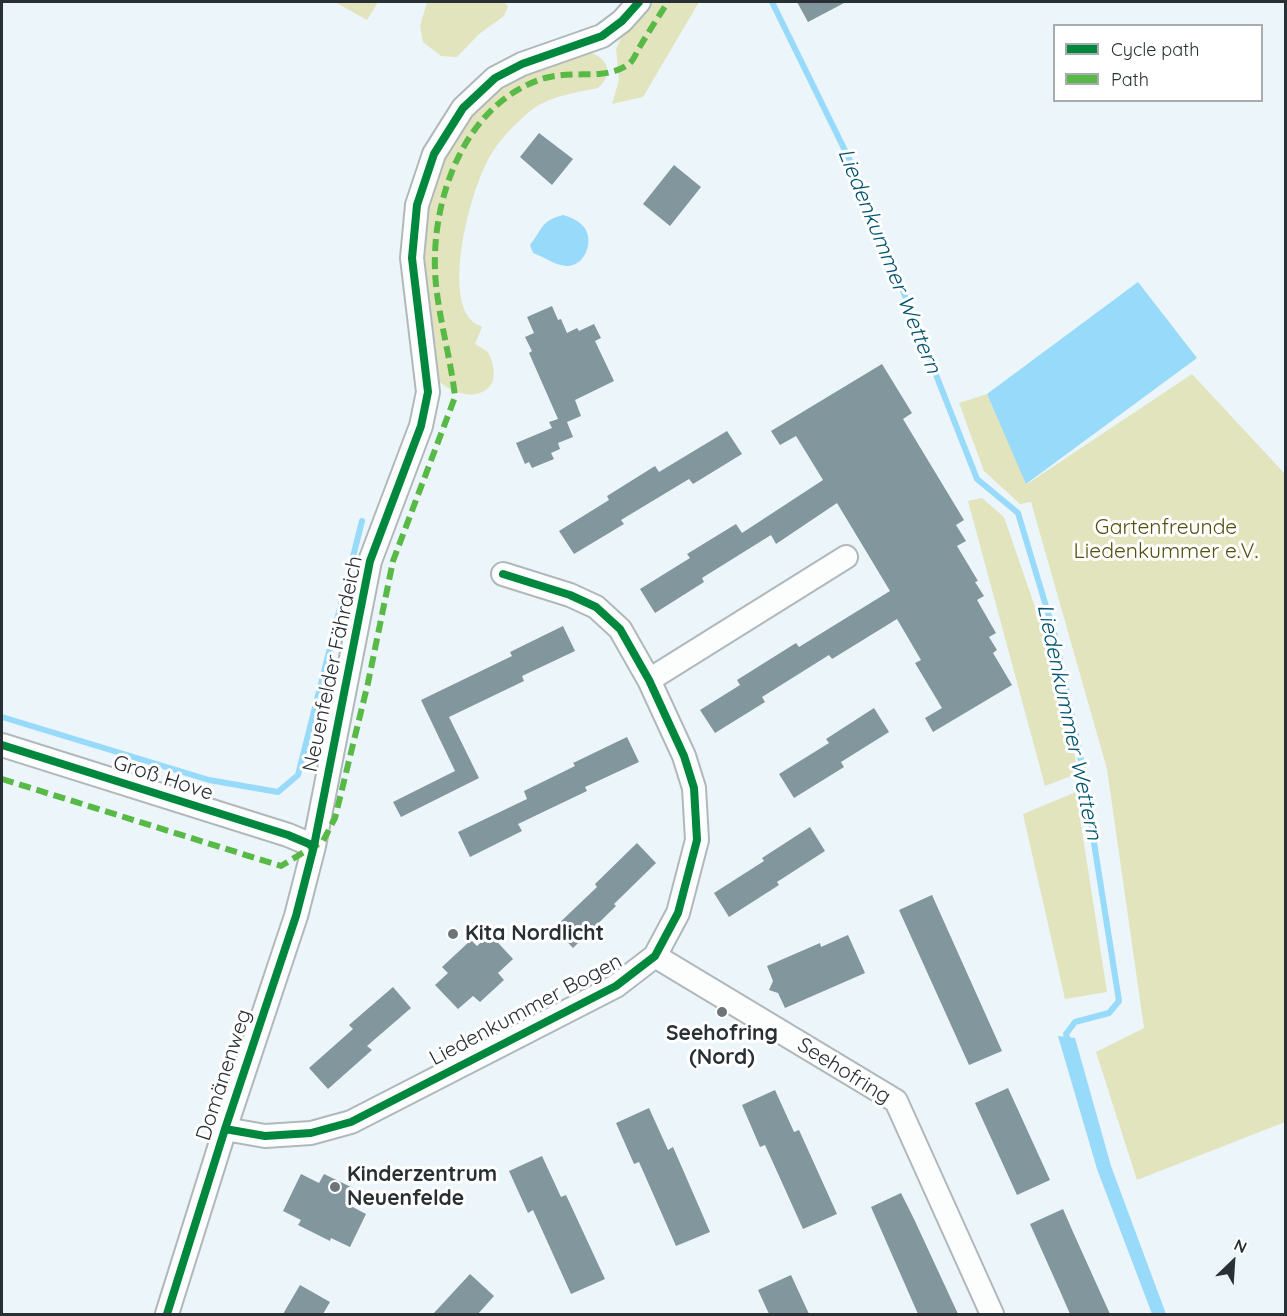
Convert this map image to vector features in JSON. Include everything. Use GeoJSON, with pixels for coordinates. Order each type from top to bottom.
{"type":"FeatureCollection","features":[{"type":"Feature","properties":{"kind":"street","name":"Neuenfelder Fährdeich"},"geometry":{"type":"LineString","coordinates":[[314,846],[370,561],[421,426],[428,392],[412,258],[417,205],[434,154],[463,108],[495,78],[522,64],[602,36],[622,21],[639,2]]}},
{"type":"Feature","properties":{"kind":"street"},"geometry":{"type":"LineString","coordinates":[[649,680],[846,557]]}},
{"type":"Feature","properties":{"kind":"street","name":"Liedenkummer Bogen"},"geometry":{"type":"LineString","coordinates":[[225,1129],[265,1136],[311,1133],[351,1122],[616,986],[655,956],[678,913],[698,840],[694,788],[684,756],[649,680],[620,629],[596,607],[570,595],[502,574]]}},
{"type":"Feature","properties":{"kind":"street","name":"Groß Hove"},"geometry":{"type":"LineString","coordinates":[[2,745],[288,835],[314,846]]}},
{"type":"Feature","properties":{"kind":"street","name":"Domänenweg"},"geometry":{"type":"LineString","coordinates":[[167,1314],[225,1129],[296,916],[314,846]]}},
{"type":"Feature","properties":{"kind":"street","name":"Seehofring"},"geometry":{"type":"LineString","coordinates":[[655,956],[896,1101],[992,1314]]}},
{"type":"Feature","properties":{"kind":"green space"},"geometry":{"type":"Polygon","coordinates":[[[335,2],[378,2],[367,20],[335,2]]]}},
{"type":"Feature","properties":{"kind":"green space"},"geometry":{"type":"Polygon","coordinates":[[[427,2],[504,2],[508,6],[504,16],[479,34],[457,57],[441,56],[423,42],[420,26],[427,2]]]}},
{"type":"Feature","properties":{"kind":"green space"},"geometry":{"type":"Polygon","coordinates":[[[649,2],[699,2],[643,97],[612,104],[619,80],[616,49],[624,31],[649,2]]]}},
{"type":"Feature","properties":{"kind":"green space"},"geometry":{"type":"Polygon","coordinates":[[[589,52],[601,58],[607,67],[603,83],[598,88],[545,102],[529,112],[496,147],[476,188],[464,236],[460,262],[460,285],[463,305],[472,321],[482,327],[475,344],[488,352],[493,367],[493,379],[489,388],[481,393],[459,392],[435,378],[422,275],[425,215],[439,162],[459,130],[486,98],[508,83],[529,73],[589,52]]]}},
{"type":"Feature","properties":{"kind":"green space","name":"Gartenfreunde Liedenkummer e.V."},"geometry":{"type":"Polygon","coordinates":[[[1192,374],[1285,474],[1285,1122],[1137,1180],[1096,1052],[1144,1028],[1107,769],[1031,502],[1020,504],[984,471],[959,403],[987,394],[1027,484],[1192,374]]]}},
{"type":"Feature","properties":{"kind":"green space"},"geometry":{"type":"Polygon","coordinates":[[[982,498],[1004,517],[1045,636],[1079,773],[1045,786],[968,501],[982,498]]]}},
{"type":"Feature","properties":{"kind":"green space"},"geometry":{"type":"Polygon","coordinates":[[[1076,792],[1107,992],[1065,999],[1023,814],[1076,792]]]}},
{"type":"Feature","properties":{"kind":"water"},"geometry":{"type":"Polygon","coordinates":[[[563,215],[581,224],[587,231],[588,238],[584,256],[574,265],[568,266],[554,263],[533,253],[530,245],[546,223],[563,215]]]}},
{"type":"Feature","properties":{"kind":"water"},"geometry":{"type":"Polygon","coordinates":[[[1138,282],[1197,358],[1026,484],[987,394],[1138,282]]]}},
{"type":"Feature","properties":{"kind":"water"},"geometry":{"type":"Polygon","coordinates":[[[1058,1036],[1075,1038],[1111,1166],[1166,1314],[1152,1314],[1097,1169],[1058,1036]]]}},
{"type":"Feature","properties":{"kind":"building"},"geometry":{"type":"Polygon","coordinates":[[[797,2],[846,2],[808,22],[797,2]]]}},
{"type":"Feature","properties":{"kind":"building"},"geometry":{"type":"Polygon","coordinates":[[[539,133],[573,159],[552,185],[520,157],[539,133]]]}},
{"type":"Feature","properties":{"kind":"building"},"geometry":{"type":"Polygon","coordinates":[[[674,165],[701,187],[670,226],[643,204],[674,165]]]}},
{"type":"Feature","properties":{"kind":"building"},"geometry":{"type":"Polygon","coordinates":[[[552,306],[567,333],[577,328],[579,331],[594,324],[601,338],[595,341],[614,381],[575,400],[581,416],[567,422],[573,437],[558,443],[560,449],[551,453],[554,459],[532,468],[529,462],[525,464],[516,443],[552,428],[549,422],[558,419],[529,353],[532,351],[525,337],[534,333],[527,317],[552,306]]]}},
{"type":"Feature","properties":{"kind":"building"},"geometry":{"type":"Polygon","coordinates":[[[882,364],[912,413],[903,419],[964,520],[956,525],[966,541],[957,546],[978,581],[975,582],[984,596],[977,600],[996,633],[989,637],[997,650],[993,653],[1012,685],[933,732],[925,718],[942,708],[915,663],[921,660],[897,619],[832,659],[829,655],[762,697],[765,702],[715,733],[700,710],[740,685],[737,680],[796,643],[799,647],[890,591],[837,503],[776,544],[771,535],[702,578],[704,582],[655,613],[640,589],[690,558],[687,554],[736,524],[742,533],[823,480],[796,436],[780,445],[771,431],[882,364]]]}},
{"type":"Feature","properties":{"kind":"building"},"geometry":{"type":"Polygon","coordinates":[[[727,431],[742,454],[693,484],[689,479],[621,520],[624,524],[574,554],[559,531],[609,500],[607,496],[655,466],[659,472],[727,431]]]}},
{"type":"Feature","properties":{"kind":"building"},"geometry":{"type":"Polygon","coordinates":[[[563,626],[575,651],[522,676],[524,681],[449,717],[479,778],[401,817],[393,802],[455,771],[421,700],[512,656],[510,652],[563,626]]]}},
{"type":"Feature","properties":{"kind":"building"},"geometry":{"type":"Polygon","coordinates":[[[874,708],[889,732],[841,762],[844,767],[794,798],[779,774],[829,743],[826,739],[874,708]]]}},
{"type":"Feature","properties":{"kind":"building"},"geometry":{"type":"Polygon","coordinates":[[[627,737],[639,762],[585,787],[587,791],[518,824],[522,831],[470,857],[458,832],[527,799],[524,791],[575,766],[573,763],[627,737]]]}},
{"type":"Feature","properties":{"kind":"building"},"geometry":{"type":"Polygon","coordinates":[[[810,827],[825,851],[777,882],[779,885],[729,917],[714,893],[764,861],[762,858],[810,827]]]}},
{"type":"Feature","properties":{"kind":"building"},"geometry":{"type":"Polygon","coordinates":[[[637,843],[656,863],[573,948],[554,928],[597,887],[595,884],[637,843]]]}},
{"type":"Feature","properties":{"kind":"building"},"geometry":{"type":"Polygon","coordinates":[[[932,895],[1002,1051],[969,1065],[899,910],[932,895]]]}},
{"type":"Feature","properties":{"kind":"building"},"geometry":{"type":"Polygon","coordinates":[[[490,934],[513,959],[498,973],[504,980],[480,1002],[473,996],[458,1009],[435,985],[448,973],[442,967],[471,940],[477,946],[490,934]]]}},
{"type":"Feature","properties":{"kind":"building"},"geometry":{"type":"Polygon","coordinates":[[[848,935],[865,973],[785,1008],[778,993],[769,990],[773,981],[767,966],[820,943],[821,947],[848,935]]]}},
{"type":"Feature","properties":{"kind":"building"},"geometry":{"type":"Polygon","coordinates":[[[393,987],[411,1008],[367,1046],[372,1050],[328,1089],[309,1068],[353,1029],[349,1025],[393,987]]]}},
{"type":"Feature","properties":{"kind":"building"},"geometry":{"type":"Polygon","coordinates":[[[1008,1088],[1050,1180],[1017,1195],[975,1103],[1008,1088]]]}},
{"type":"Feature","properties":{"kind":"building"},"geometry":{"type":"Polygon","coordinates":[[[775,1090],[794,1132],[799,1130],[837,1214],[803,1229],[765,1145],[760,1147],[742,1105],[775,1090]]]}},
{"type":"Feature","properties":{"kind":"building"},"geometry":{"type":"Polygon","coordinates":[[[649,1108],[668,1150],[673,1147],[710,1232],[676,1246],[639,1162],[634,1164],[616,1123],[649,1108]]]}},
{"type":"Feature","properties":{"kind":"building"},"geometry":{"type":"Polygon","coordinates":[[[542,1156],[561,1197],[566,1195],[605,1279],[571,1294],[533,1210],[528,1213],[509,1171],[542,1156]]]}},
{"type":"Feature","properties":{"kind":"building"},"geometry":{"type":"Polygon","coordinates":[[[301,1174],[319,1183],[324,1174],[353,1188],[345,1203],[366,1214],[350,1247],[331,1238],[330,1241],[298,1225],[301,1220],[283,1211],[301,1174]]]}},
{"type":"Feature","properties":{"kind":"building"},"geometry":{"type":"Polygon","coordinates":[[[901,1193],[958,1314],[918,1314],[871,1207],[901,1193]]]}},
{"type":"Feature","properties":{"kind":"building"},"geometry":{"type":"Polygon","coordinates":[[[1063,1209],[1110,1314],[1070,1314],[1030,1224],[1063,1209]]]}},
{"type":"Feature","properties":{"kind":"building"},"geometry":{"type":"Polygon","coordinates":[[[470,1274],[494,1296],[478,1314],[433,1314],[470,1274]]]}},
{"type":"Feature","properties":{"kind":"building"},"geometry":{"type":"Polygon","coordinates":[[[791,1275],[809,1314],[769,1314],[758,1290],[791,1275]]]}},
{"type":"Feature","properties":{"kind":"building"},"geometry":{"type":"Polygon","coordinates":[[[300,1285],[330,1302],[323,1314],[283,1314],[300,1285]]]}},
{"type":"Feature","properties":{"kind":"waterway","name":"Liedenkummer Wettern"},"geometry":{"type":"LineString","coordinates":[[772,2],[859,179],[977,479],[1018,513],[1055,636],[1080,754],[1119,1001],[1109,1013],[1075,1022],[1066,1034],[1069,1044]]}},
{"type":"Feature","properties":{"kind":"waterway"},"geometry":{"type":"LineString","coordinates":[[2,717],[209,780],[278,792],[298,775],[362,521]]}},
{"type":"Feature","properties":{"kind":"marked path"},"geometry":{"type":"LineString","coordinates":[[2,779],[281,866],[322,843],[335,818],[368,683],[393,561],[455,397],[436,285],[435,254],[438,223],[445,191],[456,161],[472,134],[492,110],[516,91],[552,76],[607,73],[629,64],[668,2]]}},
{"type":"Feature","properties":{"kind":"cycle path"},"geometry":{"type":"LineString","coordinates":[[167,1314],[225,1129],[296,916],[314,846],[370,561],[421,426],[428,392],[412,258],[417,205],[434,154],[463,108],[495,78],[522,64],[602,36],[622,21],[639,2]]}},
{"type":"Feature","properties":{"kind":"cycle path"},"geometry":{"type":"LineString","coordinates":[[225,1129],[265,1136],[311,1133],[351,1122],[616,986],[655,956],[678,913],[697,840],[694,788],[684,756],[649,680],[620,629],[596,607],[570,595],[503,574]]}},
{"type":"Feature","properties":{"kind":"cycle path"},"geometry":{"type":"LineString","coordinates":[[2,745],[288,835],[314,846]]}},
{"type":"Feature","properties":{"kind":"place","name":"Kita Nordlicht"},"geometry":{"type":"Point","coordinates":[453,934]}},
{"type":"Feature","properties":{"kind":"place","name":"Seehofring (Nord)"},"geometry":{"type":"Point","coordinates":[722,1012]}},
{"type":"Feature","properties":{"kind":"place","name":"Kinderzentrum Neuenfelde"},"geometry":{"type":"Point","coordinates":[335,1187]}}]}
